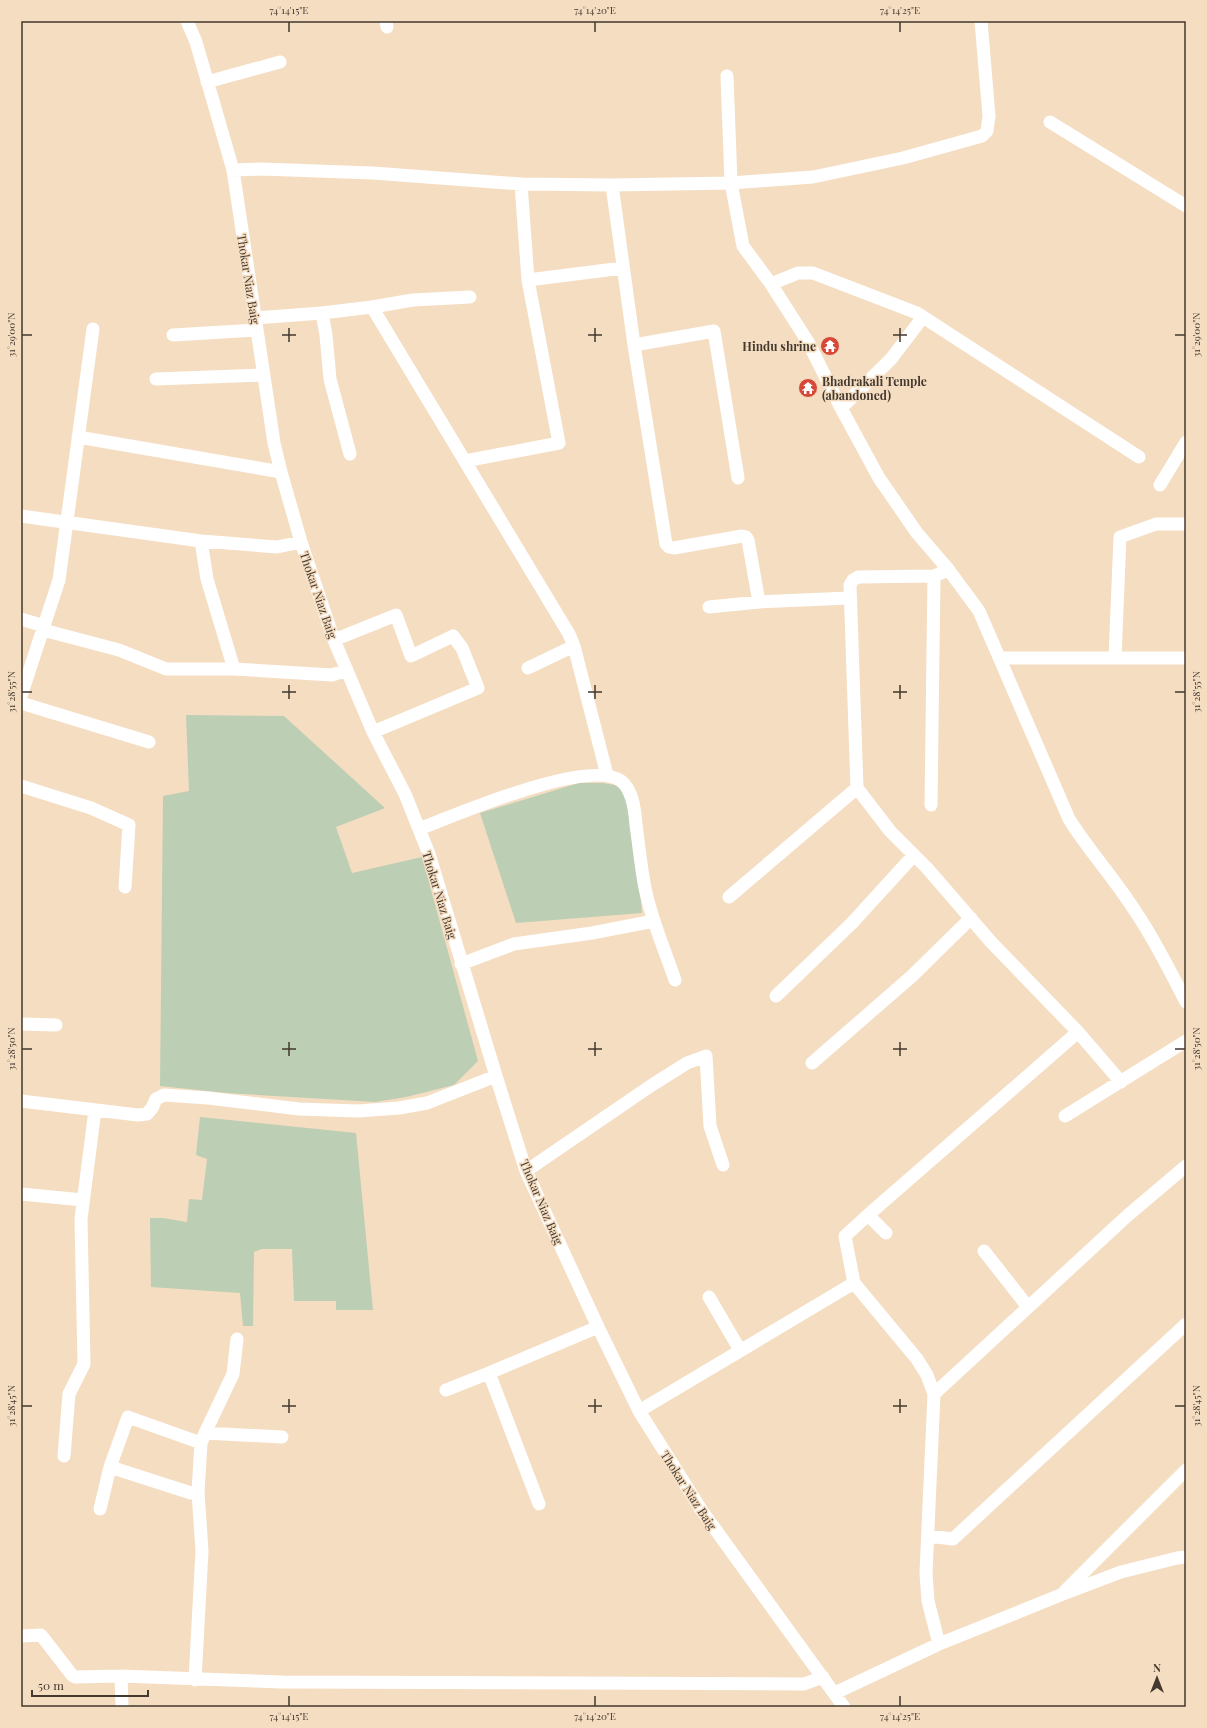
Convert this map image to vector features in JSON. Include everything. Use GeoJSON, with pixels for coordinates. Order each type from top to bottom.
{"type":"FeatureCollection","features":[{"type":"Feature","properties":{"kind":"street","name":"Thokar Niaz Baig"},"geometry":{"type":"LineString","coordinates":[[187,21],[196,42],[233,170],[280,472],[301,542],[334,640],[373,732],[405,794],[429,854],[526,1171],[598,1327],[639,1411],[681,1481],[844,1707]]}},
{"type":"Feature","properties":{"kind":"street"},"geometry":{"type":"LineString","coordinates":[[233,170],[262,169],[373,173],[521,184],[612,185],[731,183],[813,177],[903,158],[982,136],[987,131],[989,116],[981,21]]}},
{"type":"Feature","properties":{"kind":"street"},"geometry":{"type":"LineString","coordinates":[[207,82],[280,62]]}},
{"type":"Feature","properties":{"kind":"street"},"geometry":{"type":"LineString","coordinates":[[727,76],[731,183],[743,246],[772,284],[808,342],[841,408],[879,478],[917,533],[948,570],[979,611],[1069,819],[1081,838],[1135,911],[1185,997]]}},
{"type":"Feature","properties":{"kind":"street"},"geometry":{"type":"LineString","coordinates":[[1050,122],[1186,206]]}},
{"type":"Feature","properties":{"kind":"street"},"geometry":{"type":"LineString","coordinates":[[465,461],[559,443],[528,280],[521,184]]}},
{"type":"Feature","properties":{"kind":"street"},"geometry":{"type":"LineString","coordinates":[[612,185],[634,345],[666,544],[669,547],[674,548],[742,536],[746,537],[748,540],[759,602]]}},
{"type":"Feature","properties":{"kind":"street"},"geometry":{"type":"LineString","coordinates":[[528,280],[623,268]]}},
{"type":"Feature","properties":{"kind":"street"},"geometry":{"type":"LineString","coordinates":[[772,284],[798,273],[813,273],[918,313],[1139,457]]}},
{"type":"Feature","properties":{"kind":"street"},"geometry":{"type":"LineString","coordinates":[[173,335],[413,300],[470,297]]}},
{"type":"Feature","properties":{"kind":"street"},"geometry":{"type":"LineString","coordinates":[[372,307],[569,634],[574,646],[607,775]]}},
{"type":"Feature","properties":{"kind":"street"},"geometry":{"type":"LineString","coordinates":[[322,313],[326,335],[330,379],[350,454]]}},
{"type":"Feature","properties":{"kind":"street"},"geometry":{"type":"LineString","coordinates":[[841,408],[891,359],[923,317]]}},
{"type":"Feature","properties":{"kind":"street"},"geometry":{"type":"LineString","coordinates":[[21,696],[59,580],[93,329]]}},
{"type":"Feature","properties":{"kind":"street"},"geometry":{"type":"LineString","coordinates":[[634,345],[714,331],[738,478]]}},
{"type":"Feature","properties":{"kind":"street"},"geometry":{"type":"LineString","coordinates":[[156,379],[264,375]]}},
{"type":"Feature","properties":{"kind":"street"},"geometry":{"type":"LineString","coordinates":[[78,437],[280,472]]}},
{"type":"Feature","properties":{"kind":"street"},"geometry":{"type":"LineString","coordinates":[[1160,486],[1186,442]]}},
{"type":"Feature","properties":{"kind":"street"},"geometry":{"type":"LineString","coordinates":[[21,516],[201,541],[277,547],[301,542]]}},
{"type":"Feature","properties":{"kind":"street"},"geometry":{"type":"LineString","coordinates":[[1115,658],[1120,537],[1156,524],[1186,524]]}},
{"type":"Feature","properties":{"kind":"street"},"geometry":{"type":"LineString","coordinates":[[201,541],[207,580],[234,669]]}},
{"type":"Feature","properties":{"kind":"street"},"geometry":{"type":"LineString","coordinates":[[948,570],[934,576],[858,577],[853,580],[850,585],[849,598],[857,788],[890,831],[927,868],[1031,984],[1078,1032],[1121,1082]]}},
{"type":"Feature","properties":{"kind":"street"},"geometry":{"type":"LineString","coordinates":[[931,805],[934,576]]}},
{"type":"Feature","properties":{"kind":"street"},"geometry":{"type":"LineString","coordinates":[[708,607],[759,602],[849,598]]}},
{"type":"Feature","properties":{"kind":"street"},"geometry":{"type":"LineString","coordinates":[[334,640],[396,615],[411,656],[453,636],[462,648],[478,688],[373,732]]}},
{"type":"Feature","properties":{"kind":"street"},"geometry":{"type":"LineString","coordinates":[[21,619],[44,628],[119,650],[166,669],[234,669],[332,675],[347,670]]}},
{"type":"Feature","properties":{"kind":"street"},"geometry":{"type":"LineString","coordinates":[[528,668],[574,646]]}},
{"type":"Feature","properties":{"kind":"street"},"geometry":{"type":"LineString","coordinates":[[1000,658],[1186,658]]}},
{"type":"Feature","properties":{"kind":"street"},"geometry":{"type":"LineString","coordinates":[[21,703],[149,742]]}},
{"type":"Feature","properties":{"kind":"street"},"geometry":{"type":"LineString","coordinates":[[419,829],[535,786],[579,777],[607,775],[621,781],[627,789],[634,805],[645,889],[654,921],[675,980]]}},
{"type":"Feature","properties":{"kind":"street"},"geometry":{"type":"LineString","coordinates":[[21,786],[91,808],[130,825],[125,887]]}},
{"type":"Feature","properties":{"kind":"street"},"geometry":{"type":"LineString","coordinates":[[729,897],[857,788]]}},
{"type":"Feature","properties":{"kind":"street"},"geometry":{"type":"LineString","coordinates":[[776,996],[852,924],[914,855]]}},
{"type":"Feature","properties":{"kind":"street"},"geometry":{"type":"LineString","coordinates":[[812,1064],[912,976],[971,918]]}},
{"type":"Feature","properties":{"kind":"street"},"geometry":{"type":"LineString","coordinates":[[462,964],[514,944],[592,933],[654,921]]}},
{"type":"Feature","properties":{"kind":"street"},"geometry":{"type":"LineString","coordinates":[[21,1024],[56,1025]]}},
{"type":"Feature","properties":{"kind":"street"},"geometry":{"type":"LineString","coordinates":[[939,1644],[928,1602],[926,1574],[934,1394],[927,1375],[918,1359],[854,1283],[845,1236],[1078,1032]]}},
{"type":"Feature","properties":{"kind":"street"},"geometry":{"type":"LineString","coordinates":[[1065,1116],[1186,1041]]}},
{"type":"Feature","properties":{"kind":"street"},"geometry":{"type":"LineString","coordinates":[[526,1171],[646,1089],[687,1064],[706,1056],[710,1126],[724,1165]]}},
{"type":"Feature","properties":{"kind":"street"},"geometry":{"type":"LineString","coordinates":[[21,1101],[142,1115],[147,1114],[152,1108],[156,1099],[164,1095],[208,1098],[306,1109],[358,1111],[399,1108],[427,1102],[496,1076]]}},
{"type":"Feature","properties":{"kind":"street"},"geometry":{"type":"LineString","coordinates":[[64,1456],[69,1394],[84,1364],[81,1219],[95,1110]]}},
{"type":"Feature","properties":{"kind":"street"},"geometry":{"type":"LineString","coordinates":[[934,1394],[1127,1216],[1186,1166]]}},
{"type":"Feature","properties":{"kind":"street"},"geometry":{"type":"LineString","coordinates":[[21,1194],[83,1200]]}},
{"type":"Feature","properties":{"kind":"street"},"geometry":{"type":"LineString","coordinates":[[868,1215],[886,1233]]}},
{"type":"Feature","properties":{"kind":"street"},"geometry":{"type":"LineString","coordinates":[[984,1251],[1028,1307]]}},
{"type":"Feature","properties":{"kind":"street"},"geometry":{"type":"LineString","coordinates":[[639,1411],[854,1283]]}},
{"type":"Feature","properties":{"kind":"street"},"geometry":{"type":"LineString","coordinates":[[709,1297],[740,1350]]}},
{"type":"Feature","properties":{"kind":"street"},"geometry":{"type":"LineString","coordinates":[[928,1536],[953,1538],[1186,1324]]}},
{"type":"Feature","properties":{"kind":"street"},"geometry":{"type":"LineString","coordinates":[[446,1390],[598,1327]]}},
{"type":"Feature","properties":{"kind":"street"},"geometry":{"type":"LineString","coordinates":[[195,1680],[202,1551],[198,1492],[203,1438],[233,1374],[237,1339]]}},
{"type":"Feature","properties":{"kind":"street"},"geometry":{"type":"LineString","coordinates":[[490,1373],[539,1504]]}},
{"type":"Feature","properties":{"kind":"street"},"geometry":{"type":"LineString","coordinates":[[100,1509],[110,1467],[128,1417],[203,1438],[282,1436]]}},
{"type":"Feature","properties":{"kind":"street"},"geometry":{"type":"LineString","coordinates":[[110,1467],[191,1493],[198,1492]]}},
{"type":"Feature","properties":{"kind":"street"},"geometry":{"type":"LineString","coordinates":[[1063,1594],[1186,1470]]}},
{"type":"Feature","properties":{"kind":"street"},"geometry":{"type":"LineString","coordinates":[[835,1693],[939,1644],[1063,1594],[1121,1572],[1186,1557]]}},
{"type":"Feature","properties":{"kind":"street"},"geometry":{"type":"LineString","coordinates":[[21,1636],[40,1635],[75,1677],[121,1676],[195,1680],[290,1682],[804,1684],[823,1677]]}},
{"type":"Feature","properties":{"kind":"street"},"geometry":{"type":"LineString","coordinates":[[121,1676],[122,1707]]}},
{"type":"Feature","properties":{"kind":"green space"},"geometry":{"type":"Polygon","coordinates":[[[186,715],[284,716],[385,808],[336,827],[352,873],[422,857],[478,1061],[454,1085],[406,1097],[375,1102],[227,1093],[160,1086],[163,796],[189,791],[186,715]]]}},
{"type":"Feature","properties":{"kind":"green space"},"geometry":{"type":"Polygon","coordinates":[[[579,783],[603,783],[620,786],[632,807],[642,913],[516,923],[480,813],[579,783]]]}},
{"type":"Feature","properties":{"kind":"green space"},"geometry":{"type":"Polygon","coordinates":[[[200,1117],[356,1133],[373,1310],[336,1310],[336,1301],[294,1301],[292,1249],[262,1249],[254,1252],[253,1326],[243,1326],[240,1293],[151,1287],[150,1218],[163,1218],[187,1222],[189,1199],[202,1200],[207,1159],[196,1155],[200,1117]]]}},
{"type":"Feature","properties":{"kind":"place","name":"Hindu shrine"},"geometry":{"type":"Point","coordinates":[830,346]}},
{"type":"Feature","properties":{"kind":"place","name":"Bhadrakali Temple (abandoned)"},"geometry":{"type":"Point","coordinates":[808,388]}}]}
